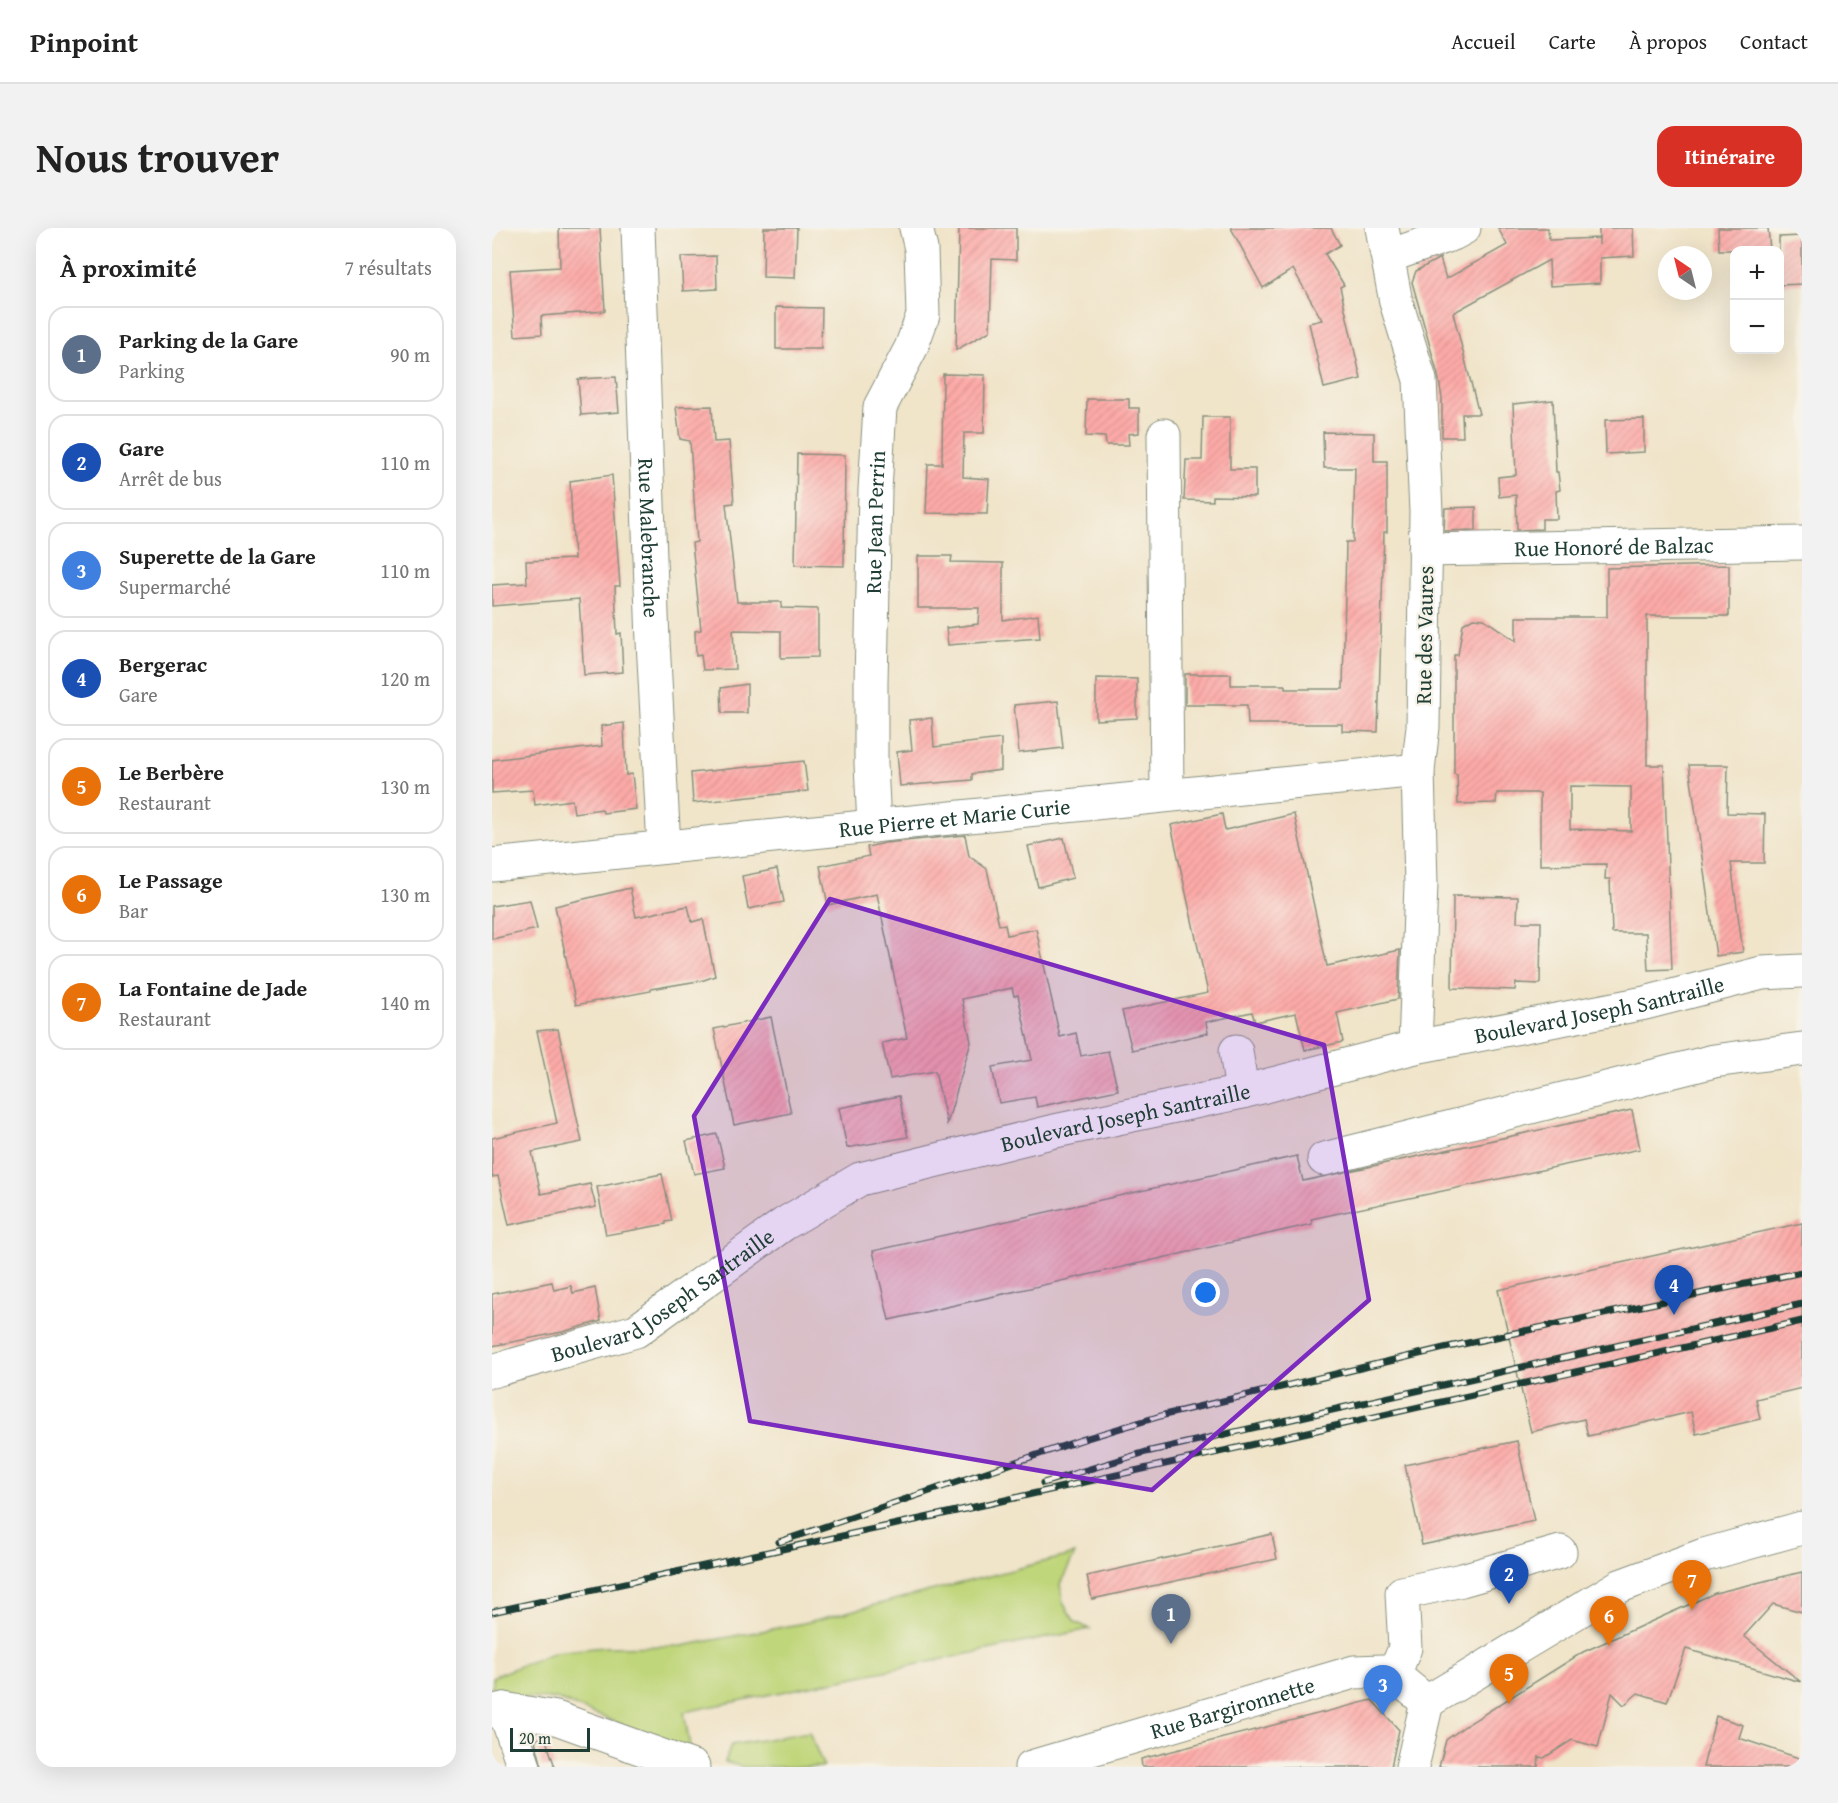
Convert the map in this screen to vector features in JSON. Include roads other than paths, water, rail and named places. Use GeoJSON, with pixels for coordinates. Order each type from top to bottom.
{"type":"FeatureCollection","features":[{"type":"Feature","properties":{"kind":"street","name":"Rue Malebranche"},"geometry":{"type":"LineString","coordinates":[[638,228],[653,641],[664,847]]}},
{"type":"Feature","properties":{"kind":"street","name":"Rue Jean Perrin"},"geometry":{"type":"LineString","coordinates":[[874,826],[870,683],[874,490],[880,407],[911,348],[922,315],[921,249],[916,228]]}},
{"type":"Feature","properties":{"kind":"street"},"geometry":{"type":"LineString","coordinates":[[1386,242],[1454,234],[1464,228]]}},
{"type":"Feature","properties":{"kind":"street","name":"Rue des Vaures"},"geometry":{"type":"LineString","coordinates":[[1386,242],[1396,302],[1420,380],[1426,512],[1424,727],[1418,770],[1421,884],[1415,1047]]}},
{"type":"Feature","properties":{"kind":"street"},"geometry":{"type":"LineString","coordinates":[[1164,435],[1167,795]]}},
{"type":"Feature","properties":{"kind":"street","name":"Rue Honoré de Balzac"},"geometry":{"type":"LineString","coordinates":[[1425,549],[1802,543]]}},
{"type":"Feature","properties":{"kind":"street","name":"Rue Pierre et Marie Curie"},"geometry":{"type":"LineString","coordinates":[[492,865],[1418,770]]}},
{"type":"Feature","properties":{"kind":"street","name":"Boulevard Joseph Santraille"},"geometry":{"type":"LineString","coordinates":[[492,1371],[636,1331],[784,1224],[860,1179],[1055,1131],[1242,1092],[1415,1047],[1645,1003],[1762,973],[1802,971]]}},
{"type":"Feature","properties":{"kind":"street"},"geometry":{"type":"LineString","coordinates":[[1324,1159],[1714,1061],[1802,1049]]}},
{"type":"Feature","properties":{"kind":"street"},"geometry":{"type":"LineString","coordinates":[[1236,1051],[1242,1092]]}},
{"type":"Feature","properties":{"kind":"street"},"geometry":{"type":"LineString","coordinates":[[1412,1767],[1427,1701],[1620,1587],[1704,1555],[1802,1528]]}},
{"type":"Feature","properties":{"kind":"street"},"geometry":{"type":"LineString","coordinates":[[1427,1701],[1394,1675],[1405,1648],[1402,1593],[1462,1580],[1560,1552]]}},
{"type":"Feature","properties":{"kind":"street","name":"Rue Bargironnette"},"geometry":{"type":"LineString","coordinates":[[1049,1764],[1354,1672],[1383,1671],[1394,1675]]}},
{"type":"Feature","properties":{"kind":"street"},"geometry":{"type":"LineString","coordinates":[[498,1710],[524,1767]]}},
{"type":"Feature","properties":{"kind":"street"},"geometry":{"type":"LineString","coordinates":[[498,1710],[556,1718],[693,1767]]}},
{"type":"Feature","properties":{"kind":"railway"},"geometry":{"type":"LineString","coordinates":[[779,1542],[1084,1439],[1164,1415],[1444,1348],[1802,1272]]}},
{"type":"Feature","properties":{"kind":"railway"},"geometry":{"type":"LineString","coordinates":[[1043,1483],[1146,1452],[1802,1304]]}},
{"type":"Feature","properties":{"kind":"railway"},"geometry":{"type":"LineString","coordinates":[[492,1612],[934,1516],[1802,1321]]}},
{"type":"Feature","properties":{"kind":"place","name":"Bergerac"},"geometry":{"type":"Point","coordinates":[1674,1315]}},
{"type":"Feature","properties":{"kind":"place","name":"Gare"},"geometry":{"type":"Point","coordinates":[1509,1604]}},
{"type":"Feature","properties":{"kind":"place","name":"La Fontaine de Jade"},"geometry":{"type":"Point","coordinates":[1692,1610]}},
{"type":"Feature","properties":{"kind":"place","name":"Parking de la Gare"},"geometry":{"type":"Point","coordinates":[1171,1644]}},
{"type":"Feature","properties":{"kind":"place","name":"Le Passage"},"geometry":{"type":"Point","coordinates":[1609,1646]}},
{"type":"Feature","properties":{"kind":"place","name":"Le Berbère"},"geometry":{"type":"Point","coordinates":[1509,1704]}},
{"type":"Feature","properties":{"kind":"place","name":"Superette de la Gare"},"geometry":{"type":"Point","coordinates":[1383,1715]}}]}
